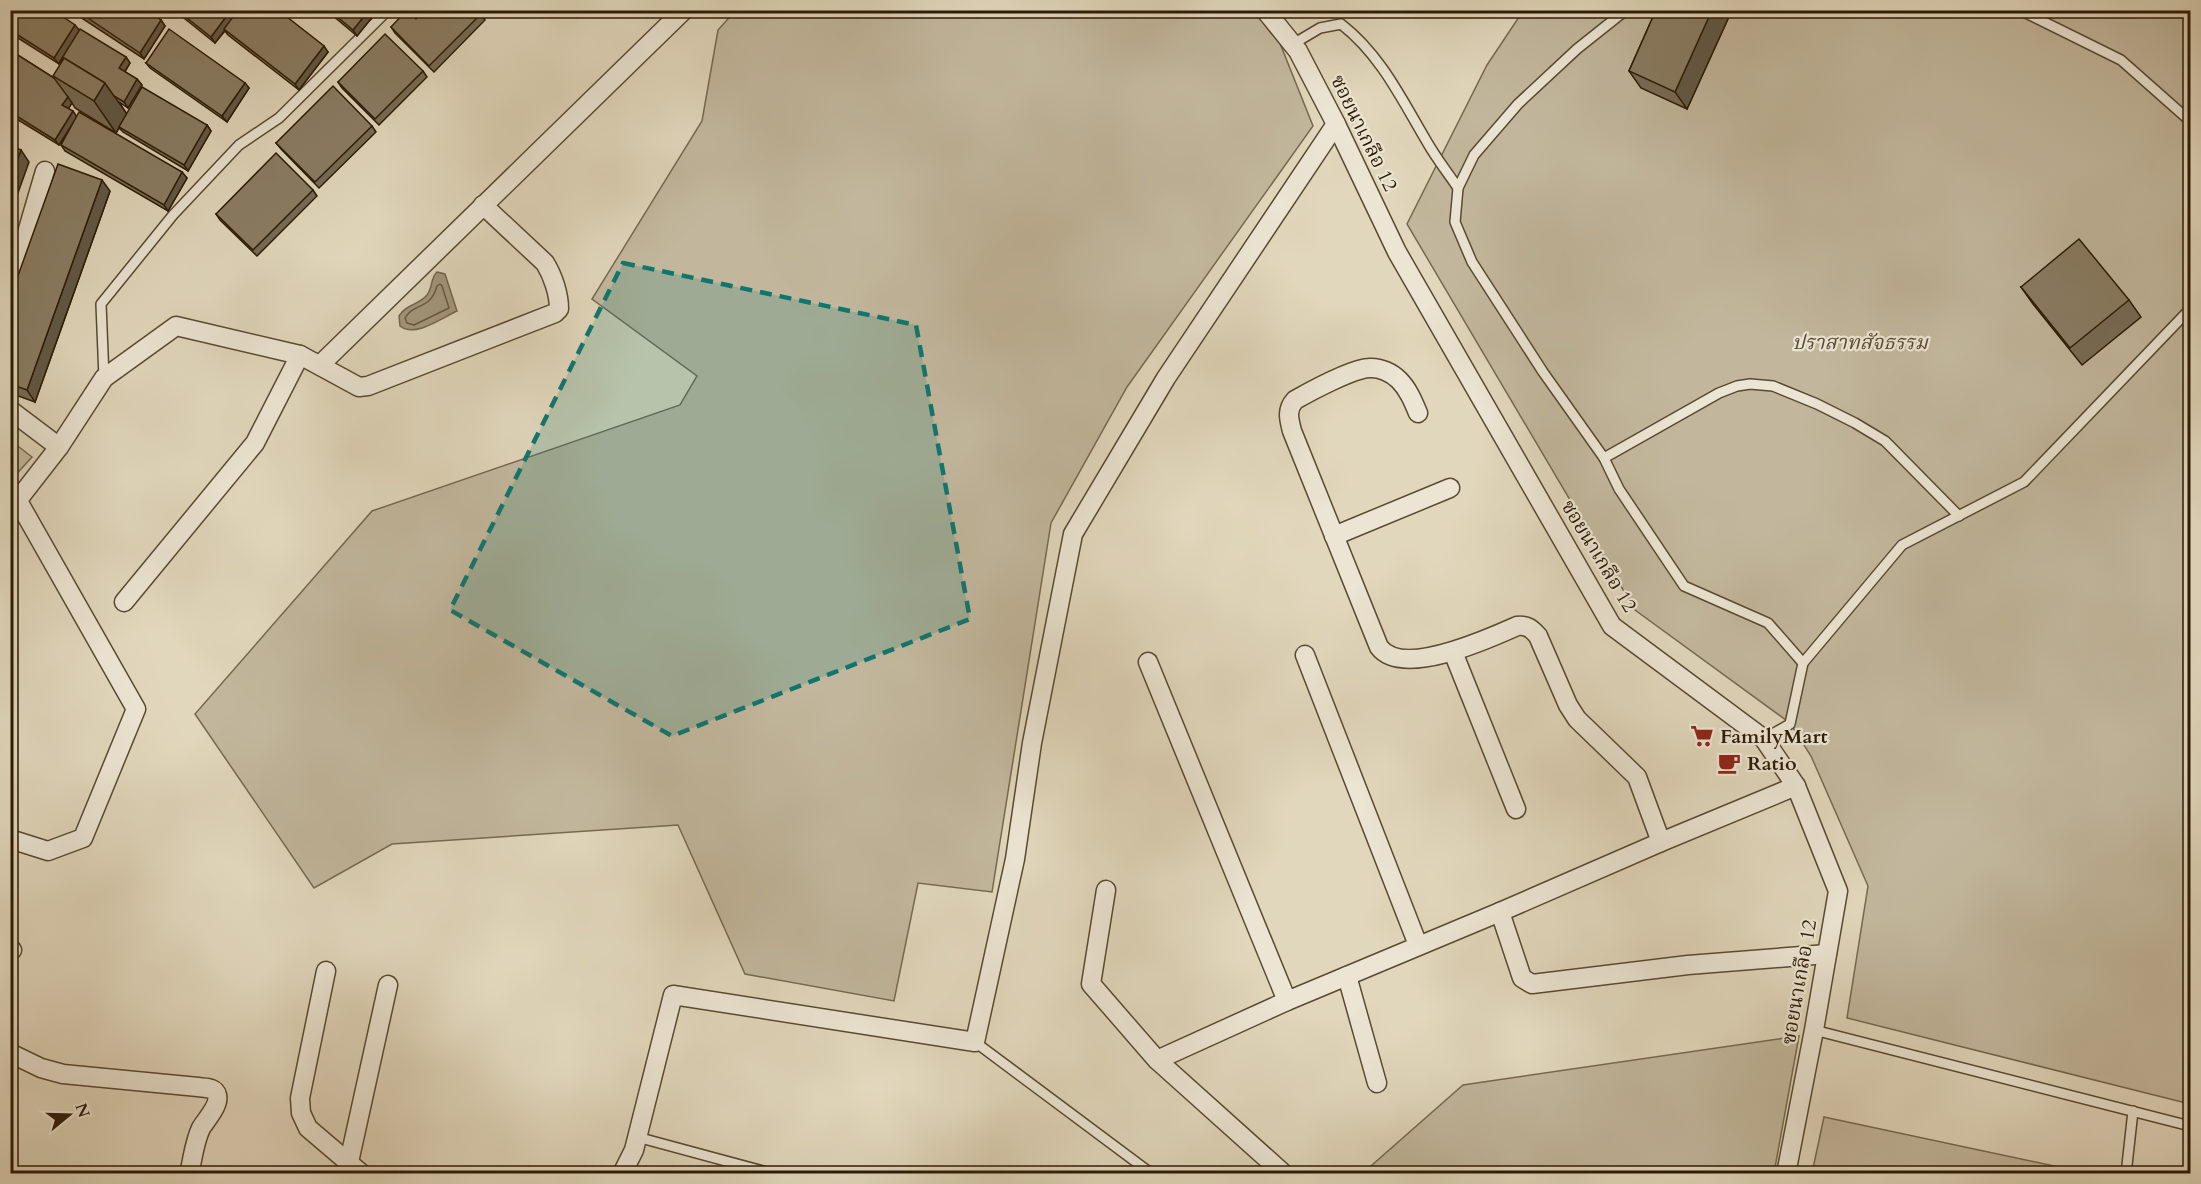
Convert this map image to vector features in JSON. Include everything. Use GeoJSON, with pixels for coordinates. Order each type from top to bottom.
{"type":"FeatureCollection","features":[{"type":"Feature","properties":{"kind":"street"},"geometry":{"type":"LineString","coordinates":[[320,365],[684,10]]}},
{"type":"Feature","properties":{"kind":"street","name":"ซอยนาเกลือ 12"},"geometry":{"type":"LineString","coordinates":[[1265,10],[1298,51],[1336,124],[1397,252],[1612,626],[1764,739],[1796,786],[1838,891],[1786,1173]]}},
{"type":"Feature","properties":{"kind":"street"},"geometry":{"type":"LineString","coordinates":[[622,1173],[634,1150],[673,995],[975,1042],[1016,859],[1032,743],[1073,534],[1166,378],[1336,124]]}},
{"type":"Feature","properties":{"kind":"street"},"geometry":{"type":"LineString","coordinates":[[10,291],[45,171]]}},
{"type":"Feature","properties":{"kind":"street"},"geometry":{"type":"LineString","coordinates":[[10,839],[48,851],[83,838],[136,709],[14,506],[59,447],[104,378],[176,326],[300,355],[360,387],[368,386],[555,314],[559,309],[559,302],[546,263],[483,205]]}},
{"type":"Feature","properties":{"kind":"street"},"geometry":{"type":"LineString","coordinates":[[124,602],[255,443],[300,355]]}},
{"type":"Feature","properties":{"kind":"street"},"geometry":{"type":"LineString","coordinates":[[1418,413],[1407,389],[1399,379],[1392,374],[1369,368],[1358,370],[1295,400],[1290,405],[1288,414],[1292,431],[1379,647],[1393,658],[1407,659],[1453,652],[1516,626],[1524,625],[1531,628],[1538,636],[1564,696],[1577,719],[1638,777],[1661,842]]}},
{"type":"Feature","properties":{"kind":"street"},"geometry":{"type":"LineString","coordinates":[[10,410],[59,447]]}},
{"type":"Feature","properties":{"kind":"street"},"geometry":{"type":"LineString","coordinates":[[1334,536],[1450,488]]}},
{"type":"Feature","properties":{"kind":"street"},"geometry":{"type":"LineString","coordinates":[[1453,652],[1516,809]]}},
{"type":"Feature","properties":{"kind":"street"},"geometry":{"type":"LineString","coordinates":[[1305,655],[1418,945]]}},
{"type":"Feature","properties":{"kind":"street"},"geometry":{"type":"LineString","coordinates":[[1148,662],[1287,1001]]}},
{"type":"Feature","properties":{"kind":"street"},"geometry":{"type":"LineString","coordinates":[[1157,1060],[1287,1001],[1796,786]]}},
{"type":"Feature","properties":{"kind":"street"},"geometry":{"type":"LineString","coordinates":[[1106,890],[1091,984],[1157,1060],[1284,1173]]}},
{"type":"Feature","properties":{"kind":"street"},"geometry":{"type":"LineString","coordinates":[[1500,912],[1519,972],[1522,978],[1532,984],[1688,965],[1827,954]]}},
{"type":"Feature","properties":{"kind":"street"},"geometry":{"type":"LineString","coordinates":[[326,971],[300,1098],[301,1113],[308,1128],[356,1168],[388,985]]}},
{"type":"Feature","properties":{"kind":"street"},"geometry":{"type":"LineString","coordinates":[[1347,976],[1377,1083]]}},
{"type":"Feature","properties":{"kind":"street"},"geometry":{"type":"LineString","coordinates":[[10,1053],[41,1068],[63,1074],[214,1090],[218,1101],[201,1129],[194,1146],[189,1173]]}},
{"type":"Feature","properties":{"kind":"lane"},"geometry":{"type":"LineString","coordinates":[[104,378],[101,304],[173,215],[238,145],[279,118],[388,10]]}},
{"type":"Feature","properties":{"kind":"lane"},"geometry":{"type":"LineString","coordinates":[[1626,10],[1577,49],[1518,104],[1474,155],[1458,188],[1455,222],[1472,262],[1543,372],[1604,458],[1619,489],[1684,586],[1768,623],[1803,663]]}},
{"type":"Feature","properties":{"kind":"lane"},"geometry":{"type":"LineString","coordinates":[[2020,10],[2121,60],[2190,121]]}},
{"type":"Feature","properties":{"kind":"lane"},"geometry":{"type":"LineString","coordinates":[[1293,44],[1320,28],[1341,24],[1360,39],[1399,92],[1428,145],[1458,188]]}},
{"type":"Feature","properties":{"kind":"lane"},"geometry":{"type":"LineString","coordinates":[[1764,739],[1790,723],[1803,663],[1902,545],[2024,482],[2190,309]]}},
{"type":"Feature","properties":{"kind":"lane"},"geometry":{"type":"LineString","coordinates":[[1604,458],[1719,393],[1750,384],[1773,386],[1817,404],[1885,441],[1959,516]]}},
{"type":"Feature","properties":{"kind":"lane"},"geometry":{"type":"LineString","coordinates":[[1814,1030],[2190,1126]]}},
{"type":"Feature","properties":{"kind":"lane"},"geometry":{"type":"LineString","coordinates":[[975,1042],[1152,1173]]}},
{"type":"Feature","properties":{"kind":"lane"},"geometry":{"type":"LineString","coordinates":[[2126,1173],[2133,1111]]}},
{"type":"Feature","properties":{"kind":"lane"},"geometry":{"type":"LineString","coordinates":[[637,1137],[774,1173]]}},
{"type":"Feature","properties":{"kind":"highlighted area"},"geometry":{"type":"Polygon","coordinates":[[[623,263],[916,325],[970,619],[672,736],[450,610],[623,263]]]}},
{"type":"Feature","properties":{"kind":"green space"},"geometry":{"type":"Polygon","coordinates":[[[1257,10],[1275,31],[1313,126],[1127,387],[1051,523],[992,892],[918,883],[894,1001],[745,974],[678,825],[392,844],[314,888],[195,714],[372,511],[680,405],[697,376],[592,299],[702,121],[718,30],[735,11],[1257,10]]]}},
{"type":"Feature","properties":{"kind":"green space","name":"ปราสาทสัจธรรม"},"geometry":{"type":"Polygon","coordinates":[[[1523,11],[2190,11],[2190,1104],[1847,1018],[1868,886],[1811,756],[1790,723],[1635,610],[1407,224],[1487,65],[1523,11]]]}},
{"type":"Feature","properties":{"kind":"green space"},"geometry":{"type":"Polygon","coordinates":[[[10,440],[32,457],[11,480],[10,480],[10,440]]]}},
{"type":"Feature","properties":{"kind":"green space"},"geometry":{"type":"Polygon","coordinates":[[[1799,1036],[1774,1173],[1363,1173],[1463,1085],[1799,1036]]]}},
{"type":"Feature","properties":{"kind":"green space"},"geometry":{"type":"Polygon","coordinates":[[[1824,1117],[2059,1167],[2058,1173],[1812,1173],[1824,1117]]]}},
{"type":"Feature","properties":{"kind":"water"},"geometry":{"type":"Polygon","coordinates":[[[437,272],[445,274],[457,311],[421,328],[413,330],[400,326],[399,316],[405,309],[427,295],[437,272]]]}},
{"type":"Feature","properties":{"kind":"building"},"geometry":{"type":"Polygon","coordinates":[[[10,10],[53,10],[75,25],[54,58],[10,30],[10,10]]]}},
{"type":"Feature","properties":{"kind":"building"},"geometry":{"type":"Polygon","coordinates":[[[76,10],[147,10],[161,20],[140,53],[76,10]]]}},
{"type":"Feature","properties":{"kind":"building"},"geometry":{"type":"Polygon","coordinates":[[[177,10],[231,10],[211,37],[177,10]]]}},
{"type":"Feature","properties":{"kind":"building"},"geometry":{"type":"Polygon","coordinates":[[[238,10],[278,10],[324,46],[295,84],[224,29],[238,10]]]}},
{"type":"Feature","properties":{"kind":"building"},"geometry":{"type":"Polygon","coordinates":[[[329,10],[369,10],[353,30],[329,10]]]}},
{"type":"Feature","properties":{"kind":"building"},"geometry":{"type":"Polygon","coordinates":[[[407,10],[416,19],[425,10],[478,10],[481,14],[429,66],[391,27],[407,10]]]}},
{"type":"Feature","properties":{"kind":"building"},"geometry":{"type":"Polygon","coordinates":[[[1656,10],[1712,10],[1675,92],[1629,71],[1656,10]]]}},
{"type":"Feature","properties":{"kind":"building"},"geometry":{"type":"Polygon","coordinates":[[[80,29],[126,57],[119,68],[137,79],[124,102],[114,96],[105,83],[64,58],[59,63],[80,29]]]}},
{"type":"Feature","properties":{"kind":"building"},"geometry":{"type":"Polygon","coordinates":[[[169,29],[245,83],[222,116],[146,63],[169,29]]]}},
{"type":"Feature","properties":{"kind":"building"},"geometry":{"type":"Polygon","coordinates":[[[385,34],[423,71],[375,119],[338,82],[385,34]]]}},
{"type":"Feature","properties":{"kind":"building"},"geometry":{"type":"Polygon","coordinates":[[[10,50],[54,78],[68,97],[62,105],[73,111],[55,140],[10,112],[10,50]]]}},
{"type":"Feature","properties":{"kind":"building"},"geometry":{"type":"Polygon","coordinates":[[[64,58],[105,83],[94,101],[53,76],[64,58]]]}},
{"type":"Feature","properties":{"kind":"building"},"geometry":{"type":"Polygon","coordinates":[[[333,86],[372,126],[315,182],[276,143],[333,86]]]}},
{"type":"Feature","properties":{"kind":"building"},"geometry":{"type":"Polygon","coordinates":[[[142,87],[207,125],[184,165],[119,127],[142,87]]]}},
{"type":"Feature","properties":{"kind":"building"},"geometry":{"type":"Polygon","coordinates":[[[79,112],[182,172],[164,205],[61,145],[79,112]]]}},
{"type":"Feature","properties":{"kind":"building"},"geometry":{"type":"Polygon","coordinates":[[[10,146],[21,150],[10,180],[10,146]]]}},
{"type":"Feature","properties":{"kind":"building"},"geometry":{"type":"Polygon","coordinates":[[[276,153],[313,190],[253,250],[216,214],[276,153]]]}},
{"type":"Feature","properties":{"kind":"building"},"geometry":{"type":"Polygon","coordinates":[[[58,164],[102,180],[27,390],[10,384],[10,298],[58,164]]]}},
{"type":"Feature","properties":{"kind":"building"},"geometry":{"type":"Polygon","coordinates":[[[2079,239],[2129,300],[2070,348],[2021,287],[2079,239]]]}},
{"type":"Feature","properties":{"kind":"place","name":"FamilyMart"},"geometry":{"type":"Point","coordinates":[1702,736]}},
{"type":"Feature","properties":{"kind":"place","name":"Ratio"},"geometry":{"type":"Point","coordinates":[1729,763]}}]}
